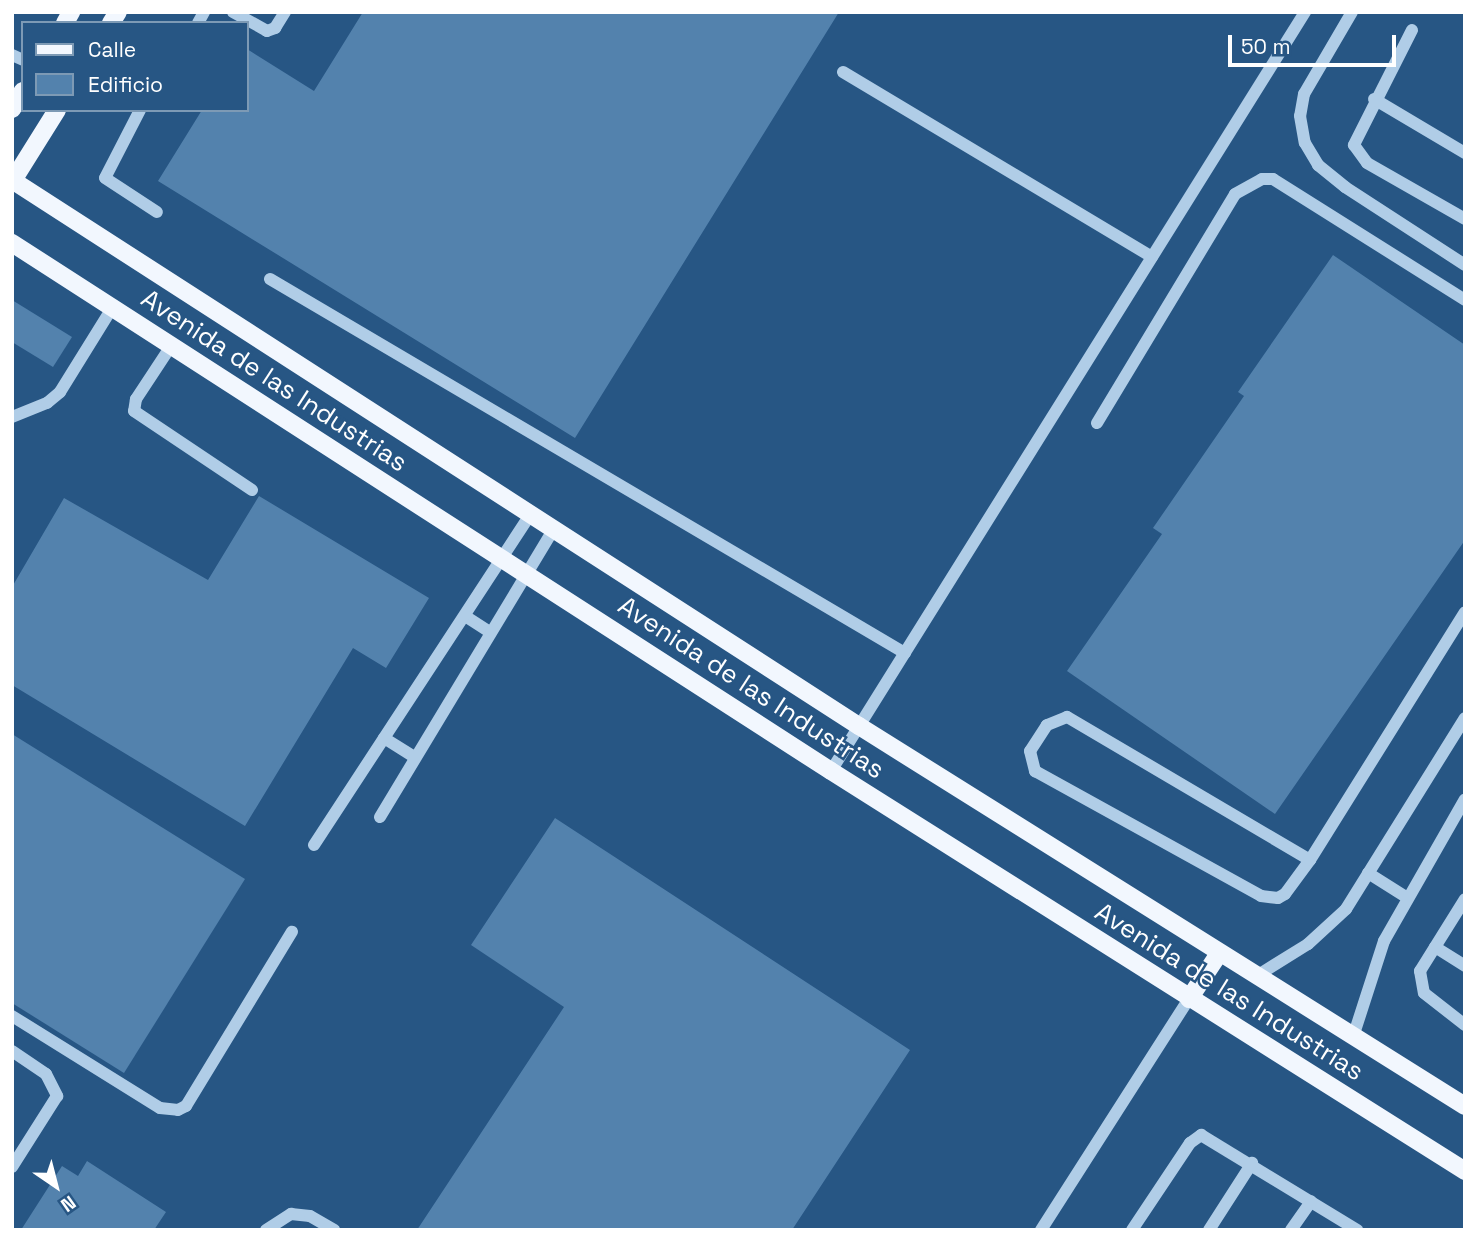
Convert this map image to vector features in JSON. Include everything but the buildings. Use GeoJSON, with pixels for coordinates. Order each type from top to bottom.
{"type":"FeatureCollection","features":[{"type":"Feature","properties":{"kind":"main road"},"geometry":{"type":"LineString","coordinates":[[12,181],[56,112]]}},
{"type":"Feature","properties":{"kind":"main road","name":"Avenida de las Industrias"},"geometry":{"type":"LineString","coordinates":[[12,181],[859,726],[1218,954],[1465,1106]]}},
{"type":"Feature","properties":{"kind":"main road","name":"Avenida de las Industrias"},"geometry":{"type":"LineString","coordinates":[[12,243],[831,771],[1465,1171]]}},
{"type":"Feature","properties":{"kind":"main road"},"geometry":{"type":"LineString","coordinates":[[1189,999],[1218,954]]}},
{"type":"Feature","properties":{"kind":"street"},"geometry":{"type":"LineString","coordinates":[[233,12],[267,31],[275,29],[285,12]]}},
{"type":"Feature","properties":{"kind":"street"},"geometry":{"type":"LineString","coordinates":[[831,771],[1305,12]]}},
{"type":"Feature","properties":{"kind":"street"},"geometry":{"type":"LineString","coordinates":[[1352,12],[1304,94],[1300,116],[1305,143],[1318,165],[1345,187],[1465,265]]}},
{"type":"Feature","properties":{"kind":"street"},"geometry":{"type":"LineString","coordinates":[[1412,30],[1355,137],[1359,155],[1465,219]]}},
{"type":"Feature","properties":{"kind":"street"},"geometry":{"type":"LineString","coordinates":[[843,72],[1152,257]]}},
{"type":"Feature","properties":{"kind":"street"},"geometry":{"type":"LineString","coordinates":[[1374,99],[1465,153]]}},
{"type":"Feature","properties":{"kind":"street"},"geometry":{"type":"LineString","coordinates":[[139,112],[105,178],[157,212]]}},
{"type":"Feature","properties":{"kind":"street"},"geometry":{"type":"LineString","coordinates":[[1097,423],[1235,194],[1254,182],[1273,179],[1465,300]]}},
{"type":"Feature","properties":{"kind":"street"},"geometry":{"type":"LineString","coordinates":[[270,279],[905,653]]}},
{"type":"Feature","properties":{"kind":"street"},"geometry":{"type":"LineString","coordinates":[[12,417],[47,403],[60,392],[112,308]]}},
{"type":"Feature","properties":{"kind":"street"},"geometry":{"type":"LineString","coordinates":[[171,346],[136,399],[134,411],[252,490]]}},
{"type":"Feature","properties":{"kind":"street"},"geometry":{"type":"LineString","coordinates":[[314,845],[531,514]]}},
{"type":"Feature","properties":{"kind":"street"},"geometry":{"type":"LineString","coordinates":[[380,817],[553,530]]}},
{"type":"Feature","properties":{"kind":"street"},"geometry":{"type":"LineString","coordinates":[[1310,860],[1067,717],[1047,725],[1030,751],[1035,771],[1261,896],[1285,894],[1310,860],[1465,612]]}},
{"type":"Feature","properties":{"kind":"street"},"geometry":{"type":"LineString","coordinates":[[465,616],[490,632]]}},
{"type":"Feature","properties":{"kind":"street"},"geometry":{"type":"LineString","coordinates":[[1255,977],[1330,926],[1368,873],[1465,718]]}},
{"type":"Feature","properties":{"kind":"street"},"geometry":{"type":"LineString","coordinates":[[384,738],[415,757]]}},
{"type":"Feature","properties":{"kind":"street"},"geometry":{"type":"LineString","coordinates":[[1353,1037],[1384,941],[1406,897],[1465,799]]}},
{"type":"Feature","properties":{"kind":"street"},"geometry":{"type":"LineString","coordinates":[[1368,873],[1406,897]]}},
{"type":"Feature","properties":{"kind":"street"},"geometry":{"type":"LineString","coordinates":[[1465,899],[1420,971],[1424,993],[1465,1025]]}},
{"type":"Feature","properties":{"kind":"street"},"geometry":{"type":"LineString","coordinates":[[12,1016],[160,1108],[178,1110],[186,1106],[292,932]]}},
{"type":"Feature","properties":{"kind":"street"},"geometry":{"type":"LineString","coordinates":[[1435,947],[1465,966]]}},
{"type":"Feature","properties":{"kind":"street"},"geometry":{"type":"LineString","coordinates":[[1041,1230],[1189,999]]}},
{"type":"Feature","properties":{"kind":"street"},"geometry":{"type":"LineString","coordinates":[[12,1051],[46,1074],[57,1096],[12,1167]]}},
{"type":"Feature","properties":{"kind":"street"},"geometry":{"type":"LineString","coordinates":[[1132,1230],[1195,1137],[1206,1135],[1357,1230]]}},
{"type":"Feature","properties":{"kind":"street"},"geometry":{"type":"LineString","coordinates":[[1209,1230],[1252,1163]]}},
{"type":"Feature","properties":{"kind":"street"},"geometry":{"type":"LineString","coordinates":[[1291,1230],[1311,1201]]}},
{"type":"Feature","properties":{"kind":"street"},"geometry":{"type":"LineString","coordinates":[[266,1230],[291,1214],[310,1216],[334,1230]]}}]}
